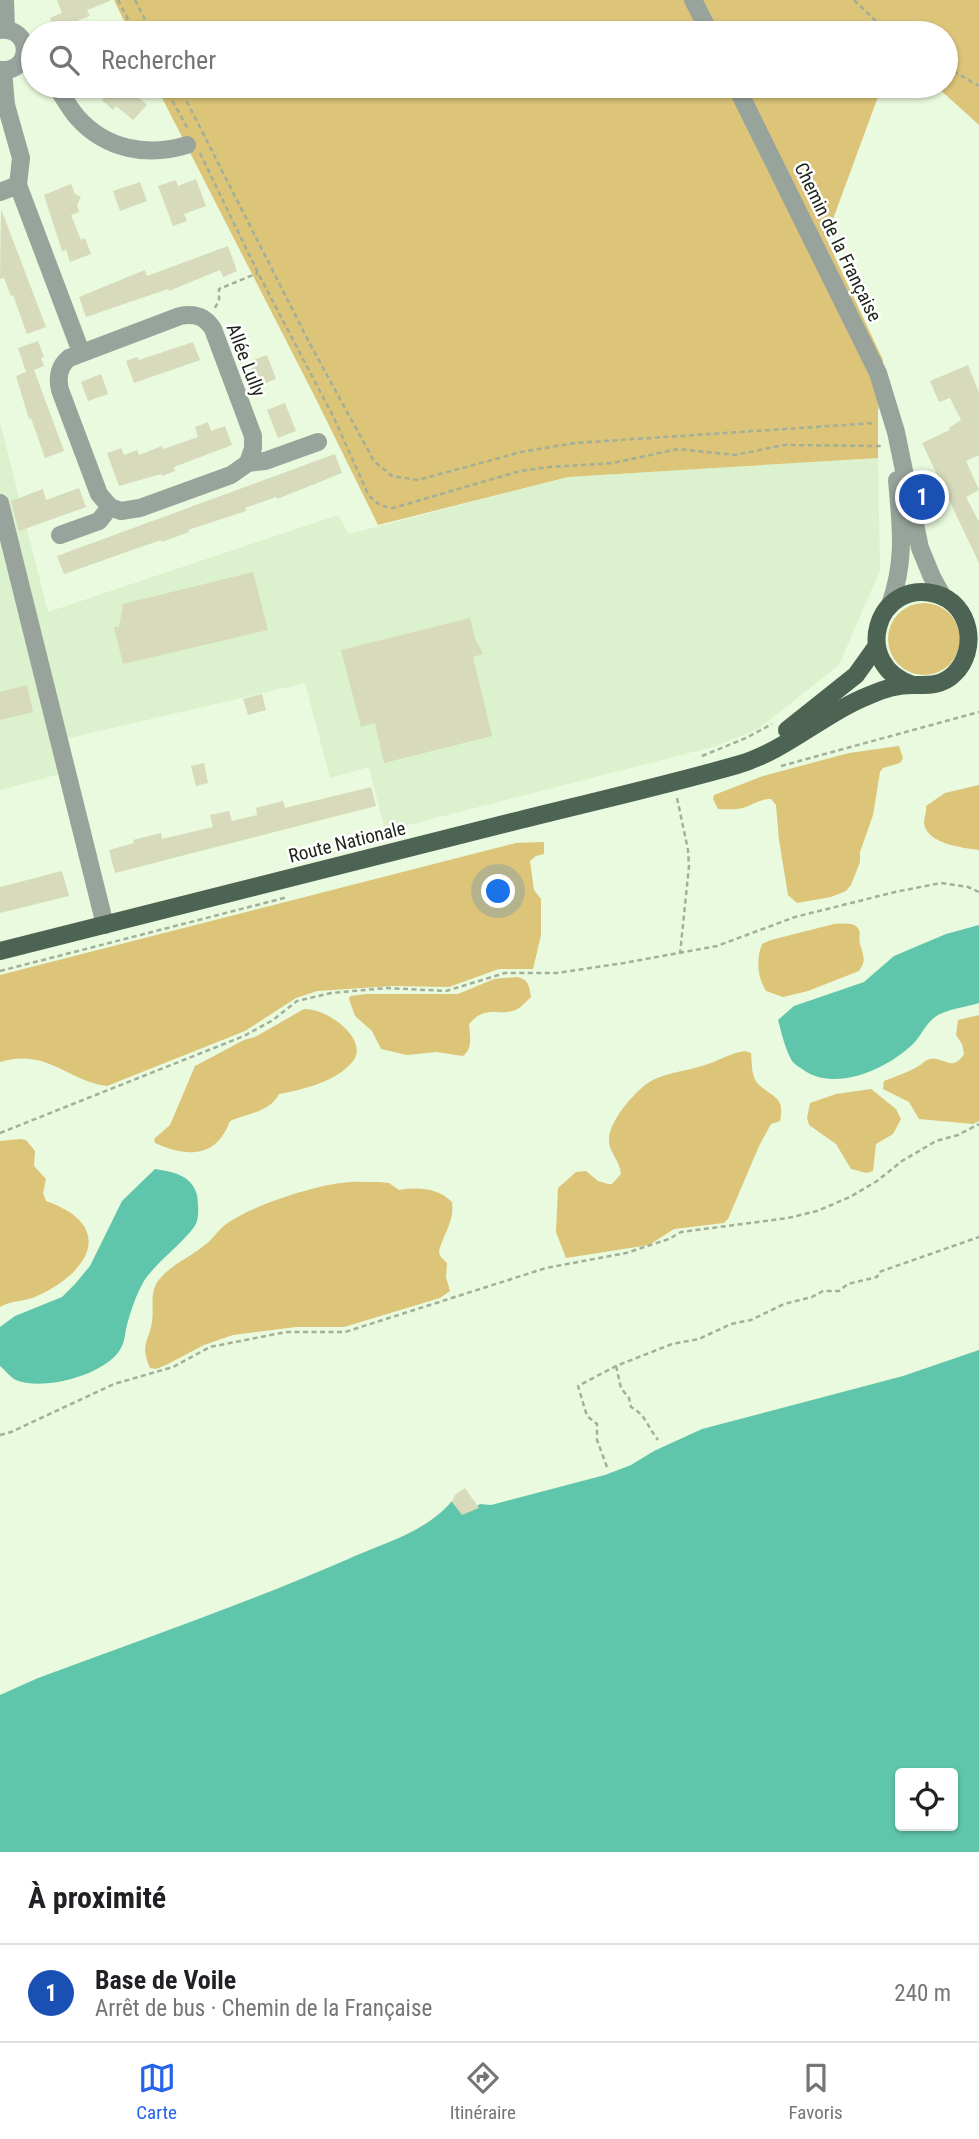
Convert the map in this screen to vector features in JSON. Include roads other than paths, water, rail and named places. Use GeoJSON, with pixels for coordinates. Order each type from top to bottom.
{"type":"FeatureCollection","features":[{"type":"Feature","properties":{"kind":"main road"},"geometry":{"type":"LineString","coordinates":[[913,685],[891,674],[881,661],[876,647],[879,622],[890,605],[904,596],[919,592],[943,597],[956,606],[972,624],[965,660],[957,671]]}},
{"type":"Feature","properties":{"kind":"main road"},"geometry":{"type":"LineString","coordinates":[[698,766],[754,750],[804,718],[856,675],[876,647]]}},
{"type":"Feature","properties":{"kind":"main road"},"geometry":{"type":"LineString","coordinates":[[698,766],[755,759],[874,693],[913,685],[937,684],[957,671],[979,664]]}},
{"type":"Feature","properties":{"kind":"main road","name":"Route Nationale"},"geometry":{"type":"LineString","coordinates":[[0,951],[672,781],[698,766]]}},
{"type":"Feature","properties":{"kind":"street"},"geometry":{"type":"LineString","coordinates":[[5,0],[3,29],[21,37]]}},
{"type":"Feature","properties":{"kind":"street"},"geometry":{"type":"LineString","coordinates":[[693,0],[704,21]]}},
{"type":"Feature","properties":{"kind":"street"},"geometry":{"type":"LineString","coordinates":[[21,66],[1,70],[6,105],[21,158],[18,185],[81,352]]}},
{"type":"Feature","properties":{"kind":"street"},"geometry":{"type":"LineString","coordinates":[[65,98],[82,122],[113,144],[149,152],[193,144]]}},
{"type":"Feature","properties":{"kind":"street","name":"Chemin de la Française"},"geometry":{"type":"LineString","coordinates":[[742,98],[866,347],[882,385],[920,548],[943,597]]}},
{"type":"Feature","properties":{"kind":"street"},"geometry":{"type":"LineString","coordinates":[[0,191],[18,185]]}},
{"type":"Feature","properties":{"kind":"street","name":"Allée Lully"},"geometry":{"type":"LineString","coordinates":[[110,507],[101,499],[96,488],[58,384],[63,363],[81,352],[180,316],[194,314],[206,319],[213,329],[253,436],[253,448],[248,463]]}},
{"type":"Feature","properties":{"kind":"street","name":"Chemin de la Française"},"geometry":{"type":"LineString","coordinates":[[890,605],[902,554],[892,421]]}},
{"type":"Feature","properties":{"kind":"street"},"geometry":{"type":"LineString","coordinates":[[60,535],[99,521],[110,507],[121,511],[140,508],[231,475],[248,463],[265,461],[318,442]]}},
{"type":"Feature","properties":{"kind":"street"},"geometry":{"type":"LineString","coordinates":[[0,503],[105,925]]}},
{"type":"Feature","properties":{"kind":"water"},"geometry":{"type":"Polygon","coordinates":[[[979,925],[979,1003],[938,1015],[903,1053],[877,1069],[862,1074],[847,1078],[818,1077],[792,1061],[778,1020],[794,1006],[864,982],[894,956],[946,934],[979,925]]]}},
{"type":"Feature","properties":{"kind":"water"},"geometry":{"type":"Polygon","coordinates":[[[155,1169],[175,1173],[191,1183],[197,1195],[198,1218],[189,1233],[144,1281],[132,1308],[122,1346],[104,1365],[75,1378],[42,1384],[14,1379],[0,1366],[0,1327],[15,1316],[62,1297],[75,1284],[90,1266],[122,1201],[155,1169]]]}},
{"type":"Feature","properties":{"kind":"water"},"geometry":{"type":"Polygon","coordinates":[[[979,1350],[979,1852],[0,1852],[0,1695],[38,1678],[270,1592],[389,1542],[429,1521],[452,1501],[464,1514],[480,1504],[491,1505],[605,1475],[631,1465],[702,1429],[903,1376],[979,1350]]]}},
{"type":"Feature","properties":{"kind":"place","name":"Base de Voile"},"geometry":{"type":"Point","coordinates":[922,497]}}]}
